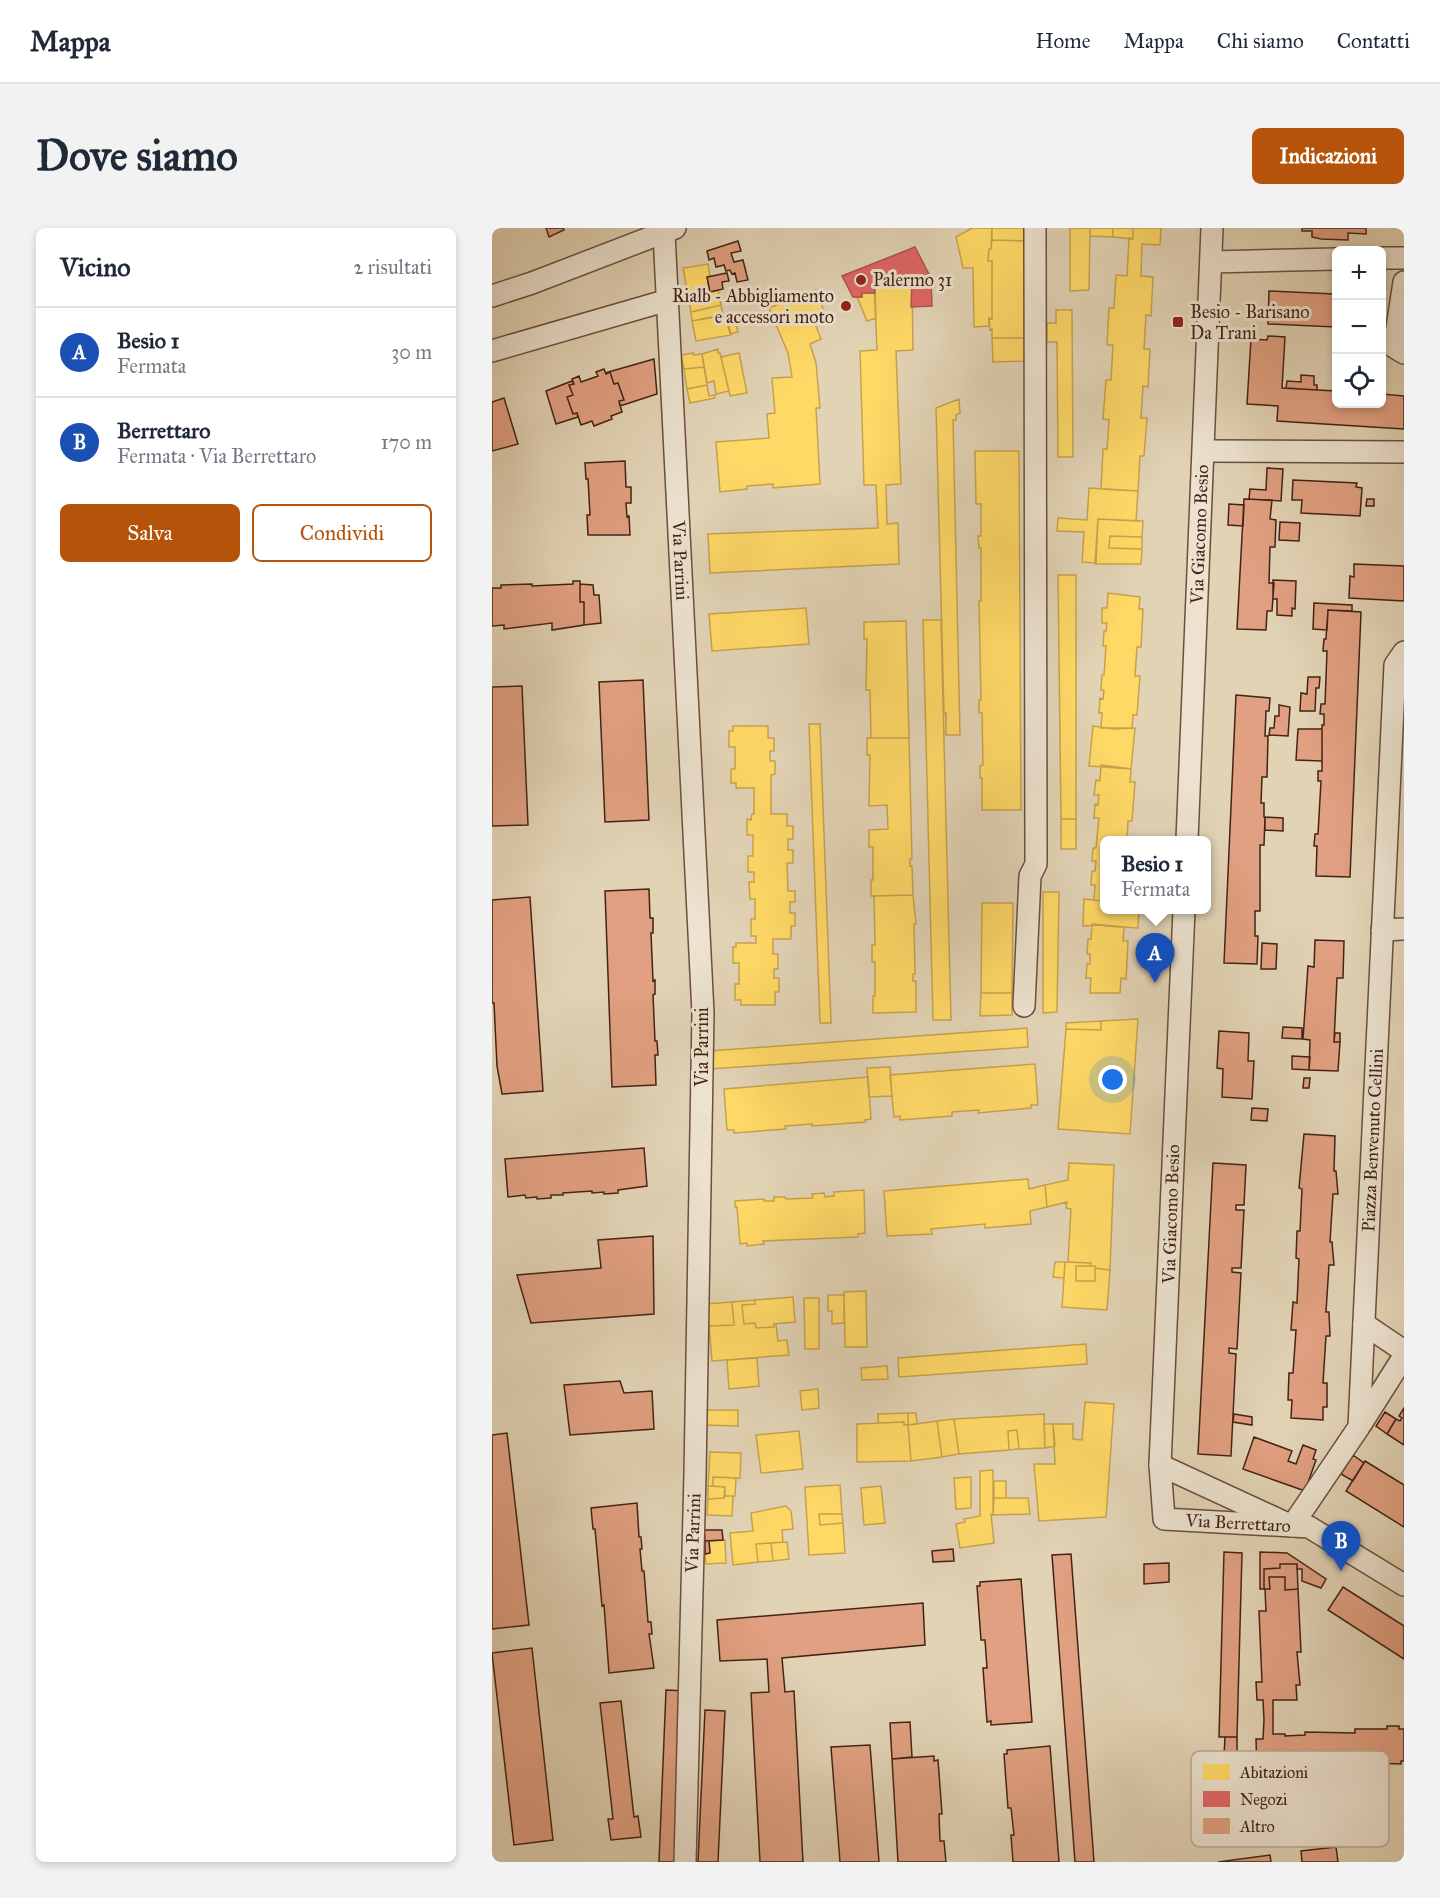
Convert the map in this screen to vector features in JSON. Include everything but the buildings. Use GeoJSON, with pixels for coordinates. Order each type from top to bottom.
{"type":"FeatureCollection","features":[{"type":"Feature","properties":{"kind":"street"},"geometry":{"type":"LineString","coordinates":[[1024,1006],[1030,876],[1036,864],[1035,228]]}},
{"type":"Feature","properties":{"kind":"street","name":"Via Giacomo Besio"},"geometry":{"type":"LineString","coordinates":[[1187,836],[1212,228]]}},
{"type":"Feature","properties":{"kind":"street"},"geometry":{"type":"LineString","coordinates":[[492,296],[670,230]]}},
{"type":"Feature","properties":{"kind":"street","name":"Via Parrini"},"geometry":{"type":"LineString","coordinates":[[670,230],[668,300],[704,1013],[685,1862]]}},
{"type":"Feature","properties":{"kind":"street"},"geometry":{"type":"LineString","coordinates":[[1386,258],[1404,258]]}},
{"type":"Feature","properties":{"kind":"street"},"geometry":{"type":"LineString","coordinates":[[1211,262],[1332,259]]}},
{"type":"Feature","properties":{"kind":"street"},"geometry":{"type":"LineString","coordinates":[[1404,282],[1394,347],[1404,353]]}},
{"type":"Feature","properties":{"kind":"street"},"geometry":{"type":"LineString","coordinates":[[492,351],[668,300]]}},
{"type":"Feature","properties":{"kind":"street"},"geometry":{"type":"LineString","coordinates":[[1204,451],[1404,452]]}},
{"type":"Feature","properties":{"kind":"street","name":"Piazza Benvenuto Cellini"},"geometry":{"type":"LineString","coordinates":[[1359,1428],[1395,665],[1404,652]]}},
{"type":"Feature","properties":{"kind":"street","name":"Via Giacomo Besio"},"geometry":{"type":"LineString","coordinates":[[1164,1519],[1160,1466],[1184,914]]}},
{"type":"Feature","properties":{"kind":"street"},"geometry":{"type":"LineString","coordinates":[[1382,930],[1404,929]]}},
{"type":"Feature","properties":{"kind":"street"},"geometry":{"type":"LineString","coordinates":[[1160,1466],[1292,1526],[1359,1428],[1404,1353],[1364,1324]]}},
{"type":"Feature","properties":{"kind":"street","name":"Via Berrettaro"},"geometry":{"type":"LineString","coordinates":[[1164,1519],[1309,1527],[1404,1585]]}},
{"type":"Feature","properties":{"kind":"place","name":"Palermo 31"},"geometry":{"type":"Point","coordinates":[861,280]}},
{"type":"Feature","properties":{"kind":"place","name":"Rialb - Abbigliamento e accessori moto"},"geometry":{"type":"Point","coordinates":[846,306]}},
{"type":"Feature","properties":{"kind":"place","name":"Besio - Barisano Da Trani"},"geometry":{"type":"Point","coordinates":[1178,322]}},
{"type":"Feature","properties":{"kind":"place","name":"Besio 1"},"geometry":{"type":"Point","coordinates":[1155,983]}},
{"type":"Feature","properties":{"kind":"place","name":"Berrettaro"},"geometry":{"type":"Point","coordinates":[1341,1571]}}]}
